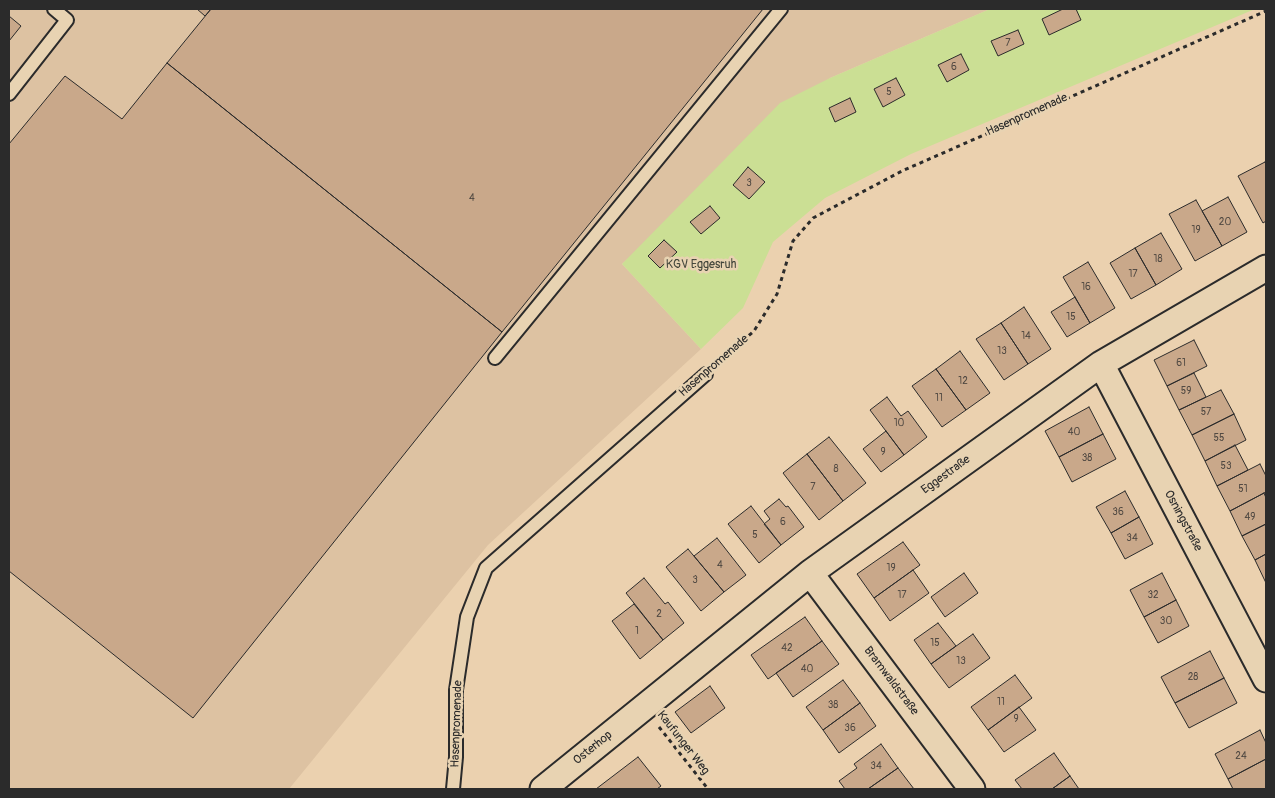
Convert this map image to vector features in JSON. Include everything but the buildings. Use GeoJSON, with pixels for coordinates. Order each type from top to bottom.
{"type":"FeatureCollection","features":[{"type":"Feature","properties":{"kind":"street","name":"Eggestraße"},"geometry":{"type":"LineString","coordinates":[[644,706],[810,573],[1101,364],[1266,268]]}},
{"type":"Feature","properties":{"kind":"street","name":"Osningstraße"},"geometry":{"type":"LineString","coordinates":[[1101,364],[1266,679]]}},
{"type":"Feature","properties":{"kind":"street","name":"Bramwaldstraße"},"geometry":{"type":"LineString","coordinates":[[810,573],[972,789]]}},
{"type":"Feature","properties":{"kind":"street","name":"Osterhop"},"geometry":{"type":"LineString","coordinates":[[543,789],[644,706]]}},
{"type":"Feature","properties":{"kind":"lane"},"geometry":{"type":"LineString","coordinates":[[9,94],[68,20],[54,9]]}},
{"type":"Feature","properties":{"kind":"lane"},"geometry":{"type":"LineString","coordinates":[[494,358],[781,9]]}},
{"type":"Feature","properties":{"kind":"lane","name":"Hasenpromenade"},"geometry":{"type":"LineString","coordinates":[[453,789],[456,757],[456,690],[460,662],[467,617],[486,568],[706,374]]}},
{"type":"Feature","properties":{"kind":"path","name":"Hasenpromenade"},"geometry":{"type":"LineString","coordinates":[[706,374],[754,331],[777,294],[793,241],[813,218],[902,170],[1266,11]]}},
{"type":"Feature","properties":{"kind":"path","name":"Kaufunger Weg"},"geometry":{"type":"LineString","coordinates":[[644,706],[708,789]]}},
{"type":"Feature","properties":{"kind":"shaded area"},"geometry":{"type":"Polygon","coordinates":[[[9,9],[990,9],[830,78],[622,264],[701,349],[488,545],[289,789],[9,789],[9,9]]]}},
{"type":"Feature","properties":{"kind":"green space","name":"KGV Eggesruh"},"geometry":{"type":"Polygon","coordinates":[[[990,9],[1255,9],[911,154],[825,198],[773,242],[743,308],[701,349],[622,264],[780,103],[830,78],[990,9]]]}}]}
